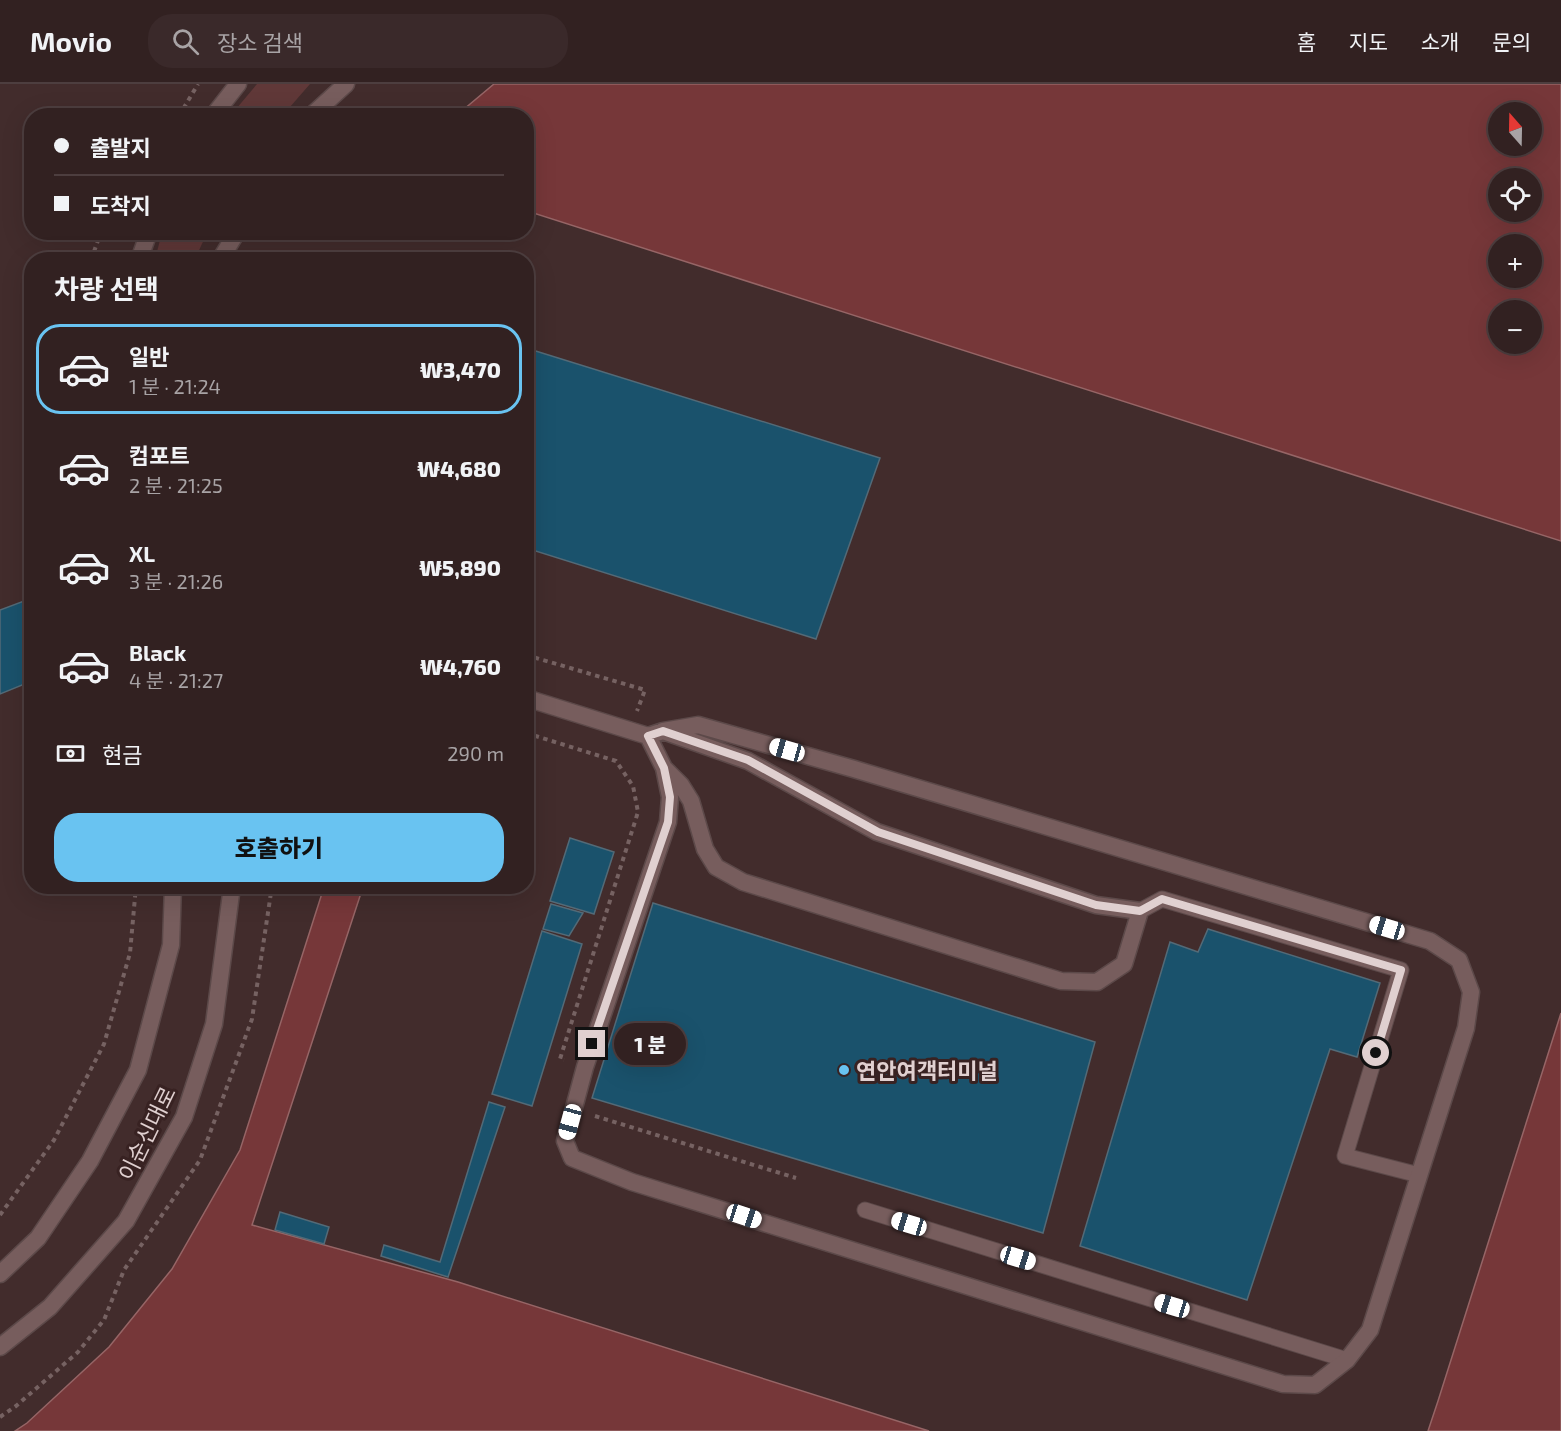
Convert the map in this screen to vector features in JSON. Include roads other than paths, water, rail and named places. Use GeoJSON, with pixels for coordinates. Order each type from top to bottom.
{"type":"FeatureCollection","features":[{"type":"Feature","properties":{"kind":"street"},"geometry":{"type":"LineString","coordinates":[[219,108],[238,84]]}},
{"type":"Feature","properties":{"kind":"street"},"geometry":{"type":"LineString","coordinates":[[320,108],[346,84]]}},
{"type":"Feature","properties":{"kind":"street"},"geometry":{"type":"LineString","coordinates":[[534,700],[630,730],[656,733],[748,760],[878,832],[1096,905],[1140,911],[1124,964],[1097,982],[1061,981],[743,882],[716,867],[705,849],[690,801],[681,785],[664,768]]}},
{"type":"Feature","properties":{"kind":"street"},"geometry":{"type":"LineString","coordinates":[[698,725],[854,769],[1430,940],[1459,960],[1471,992],[1466,1028],[1371,1330],[1347,1360],[1315,1385],[1283,1384],[632,1182],[572,1158],[565,1141],[585,1067],[668,822],[670,797],[656,733],[698,725]]}},
{"type":"Feature","properties":{"kind":"street","name":"이순신대로"},"geometry":{"type":"LineString","coordinates":[[0,1274],[38,1238],[84,1171],[138,1070],[171,945],[173,894]]}},
{"type":"Feature","properties":{"kind":"street","name":"이순신대로"},"geometry":{"type":"LineString","coordinates":[[0,1347],[50,1307],[126,1221],[184,1117],[214,1024],[231,894]]}},
{"type":"Feature","properties":{"kind":"lane"},"geometry":{"type":"LineString","coordinates":[[1140,911],[1162,899],[1401,970],[1346,1156],[1419,1175]]}},
{"type":"Feature","properties":{"kind":"lane"},"geometry":{"type":"LineString","coordinates":[[865,1210],[1347,1360]]}},
{"type":"Feature","properties":{"kind":"place","name":"연안여객터미널"},"geometry":{"type":"Point","coordinates":[844,1070]}}]}
